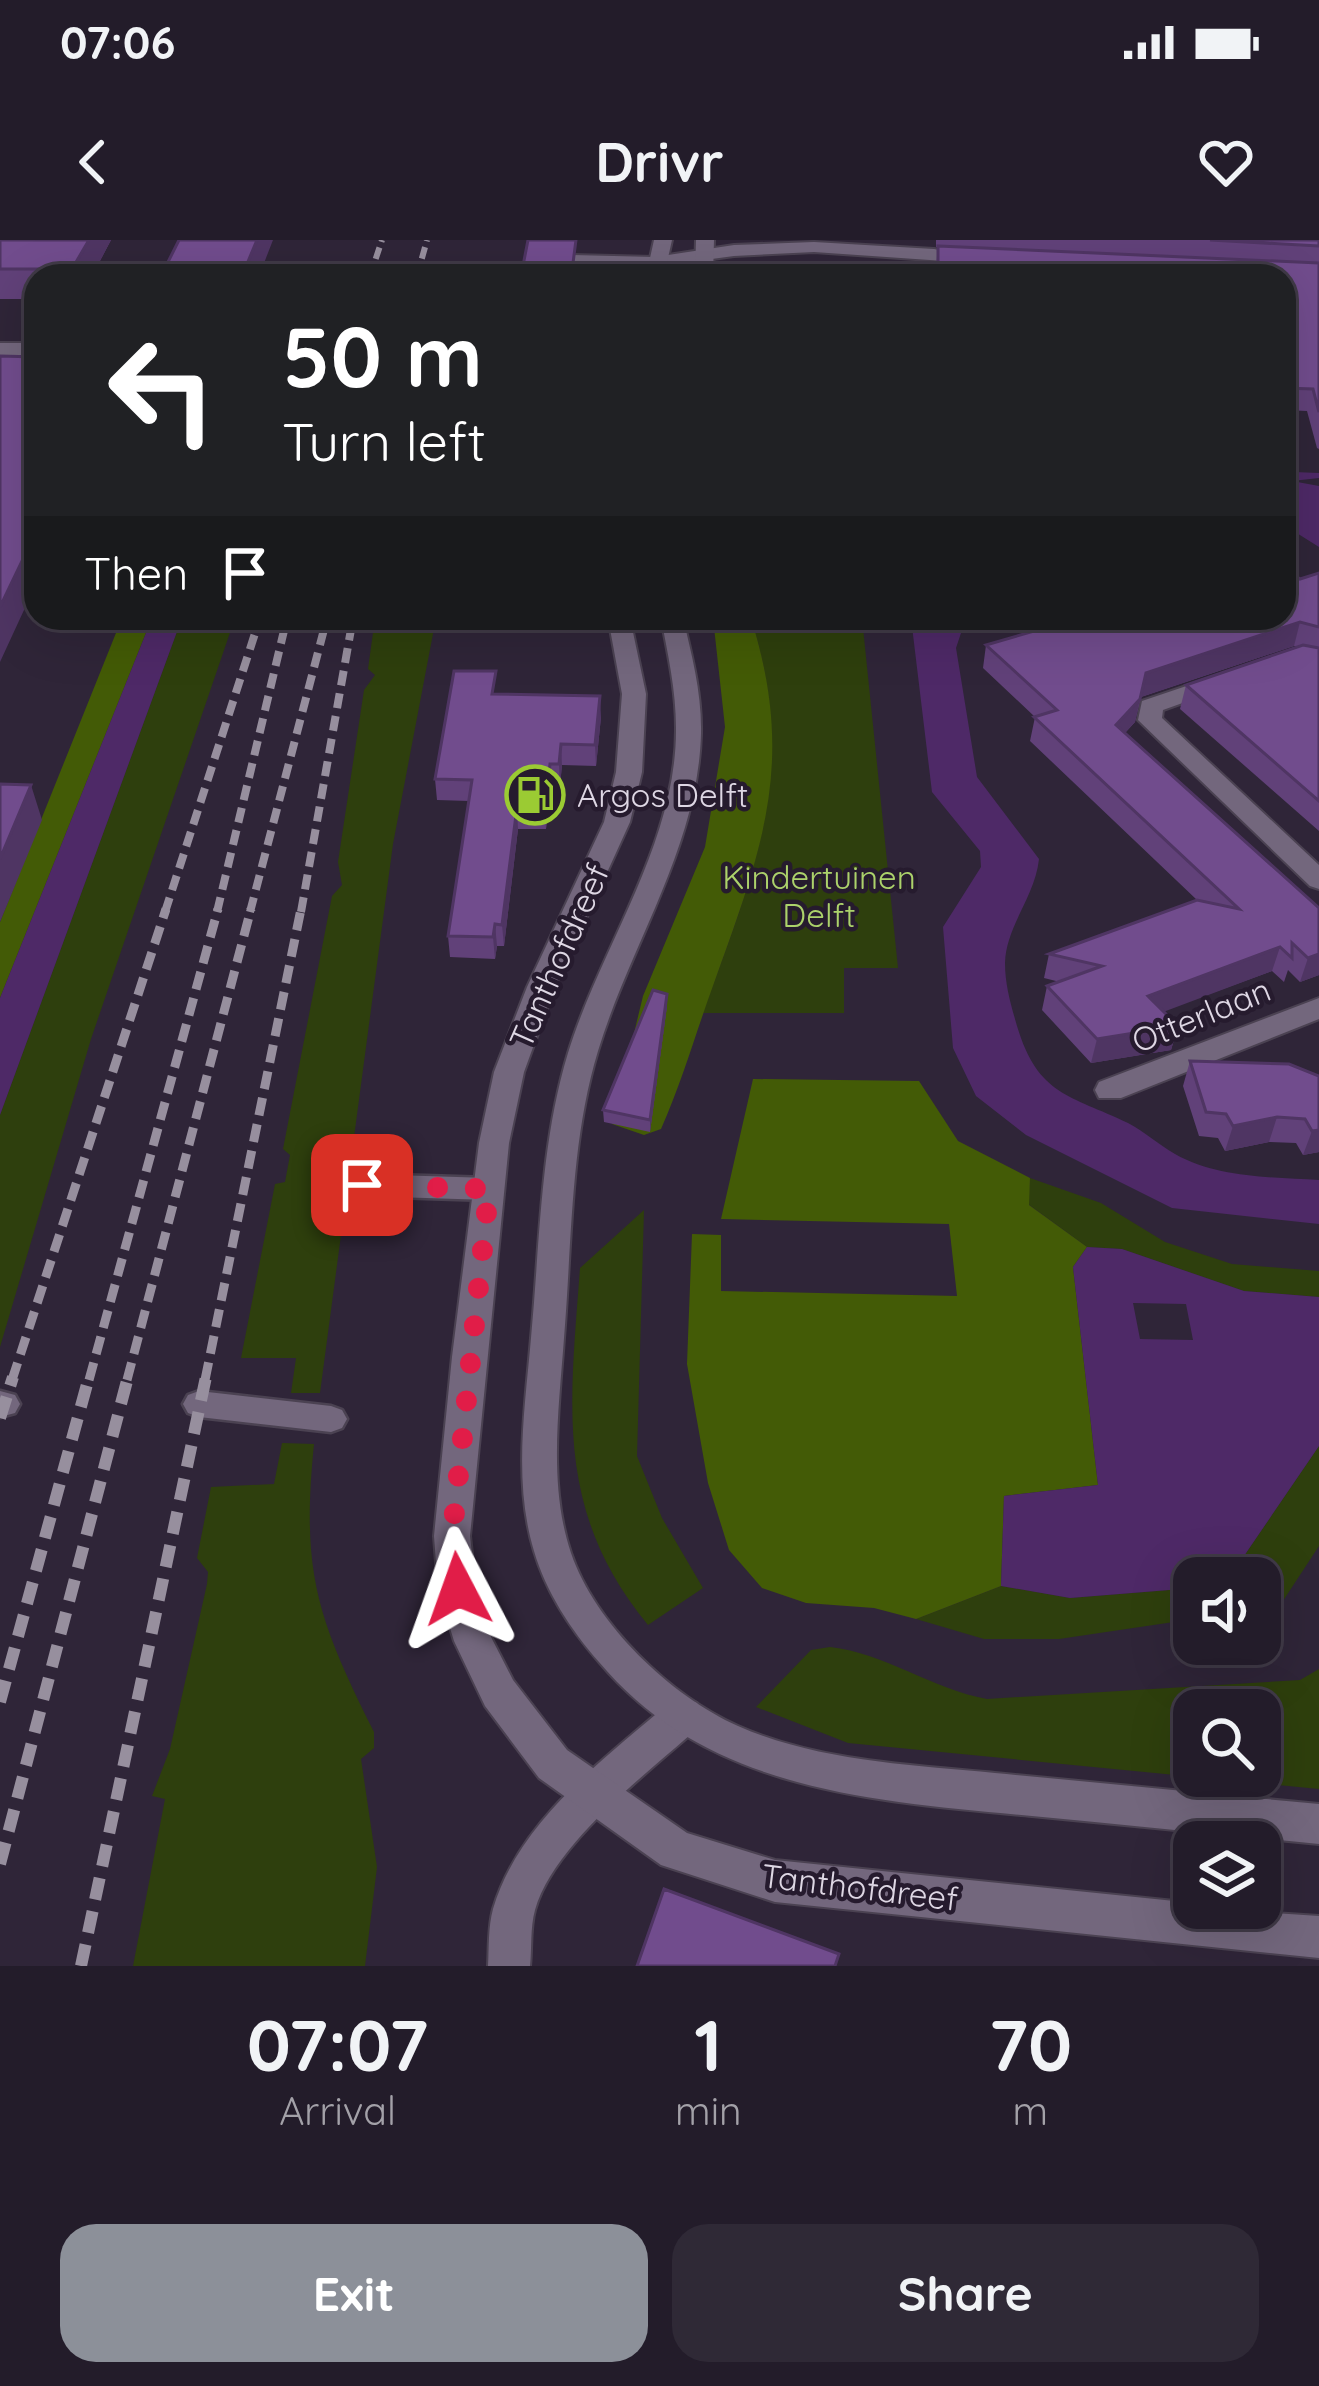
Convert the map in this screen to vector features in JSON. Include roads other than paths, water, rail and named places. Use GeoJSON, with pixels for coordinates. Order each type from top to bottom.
{"type":"FeatureCollection","features":[{"type":"Feature","properties":{"kind":"street"},"geometry":{"type":"LineString","coordinates":[[924,246],[998,261],[705,257],[924,246]]}},
{"type":"Feature","properties":{"kind":"street"},"geometry":{"type":"LineString","coordinates":[[572,260],[609,264]]}},
{"type":"Feature","properties":{"kind":"street","name":"Tanthofdreef"},"geometry":{"type":"LineString","coordinates":[[621,630],[634,694],[621,805],[524,1025],[501,1102],[489,1189],[452,1536],[458,1589],[473,1641],[499,1694],[553,1764],[676,1850],[775,1881],[1319,1937]]}},
{"type":"Feature","properties":{"kind":"street","name":"Tanthofdreef"},"geometry":{"type":"LineString","coordinates":[[675,630],[690,703],[690,749],[669,849],[594,1017],[574,1081],[545,1366],[541,1488],[553,1555],[593,1630],[683,1716],[763,1754],[883,1782],[1319,1824]]}},
{"type":"Feature","properties":{"kind":"street"},"geometry":{"type":"LineString","coordinates":[[1253,670],[1151,706],[1150,720],[1319,880]]}},
{"type":"Feature","properties":{"kind":"street","name":"Otterlaan"},"geometry":{"type":"LineString","coordinates":[[1110,1090],[1319,1008]]}},
{"type":"Feature","properties":{"kind":"street"},"geometry":{"type":"LineString","coordinates":[[509,1966],[514,1908],[544,1858],[595,1794],[683,1716]]}},
{"type":"Feature","properties":{"kind":"lane"},"geometry":{"type":"LineString","coordinates":[[362,1185],[489,1189]]}},
{"type":"Feature","properties":{"kind":"lane"},"geometry":{"type":"LineString","coordinates":[[199,1404],[331,1418]]}},
{"type":"Feature","properties":{"kind":"railway"},"geometry":{"type":"LineString","coordinates":[[374,264],[382,240]]}},
{"type":"Feature","properties":{"kind":"railway"},"geometry":{"type":"LineString","coordinates":[[420,264],[427,240]]}},
{"type":"Feature","properties":{"kind":"railway"},"geometry":{"type":"LineString","coordinates":[[165,912],[256,630]]}},
{"type":"Feature","properties":{"kind":"railway"},"geometry":{"type":"LineString","coordinates":[[217,912],[284,630]]}},
{"type":"Feature","properties":{"kind":"railway"},"geometry":{"type":"LineString","coordinates":[[250,912],[324,630]]}},
{"type":"Feature","properties":{"kind":"railway"},"geometry":{"type":"LineString","coordinates":[[301,912],[351,630]]}},
{"type":"Feature","properties":{"kind":"railway"},"geometry":{"type":"LineString","coordinates":[[12,1380],[166,909]]}},
{"type":"Feature","properties":{"kind":"railway"},"geometry":{"type":"LineString","coordinates":[[89,1380],[218,909]]}},
{"type":"Feature","properties":{"kind":"railway"},"geometry":{"type":"LineString","coordinates":[[127,1380],[251,909]]}},
{"type":"Feature","properties":{"kind":"railway"},"geometry":{"type":"LineString","coordinates":[[205,1380],[301,909]]}},
{"type":"Feature","properties":{"kind":"railway"},"geometry":{"type":"LineString","coordinates":[[0,1418],[13,1377]]}},
{"type":"Feature","properties":{"kind":"railway"},"geometry":{"type":"LineString","coordinates":[[0,1702],[89,1377]]}},
{"type":"Feature","properties":{"kind":"railway"},"geometry":{"type":"LineString","coordinates":[[0,1864],[128,1377]]}},
{"type":"Feature","properties":{"kind":"railway"},"geometry":{"type":"LineString","coordinates":[[81,1966],[206,1377]]}},
{"type":"Feature","properties":{"kind":"place","name":"Argos Delft"},"geometry":{"type":"Point","coordinates":[535,795]}},
{"type":"Feature","properties":{"kind":"park label","name":"Kindertuinen Delft"},"geometry":{"type":"Point","coordinates":[819,896]}}]}
